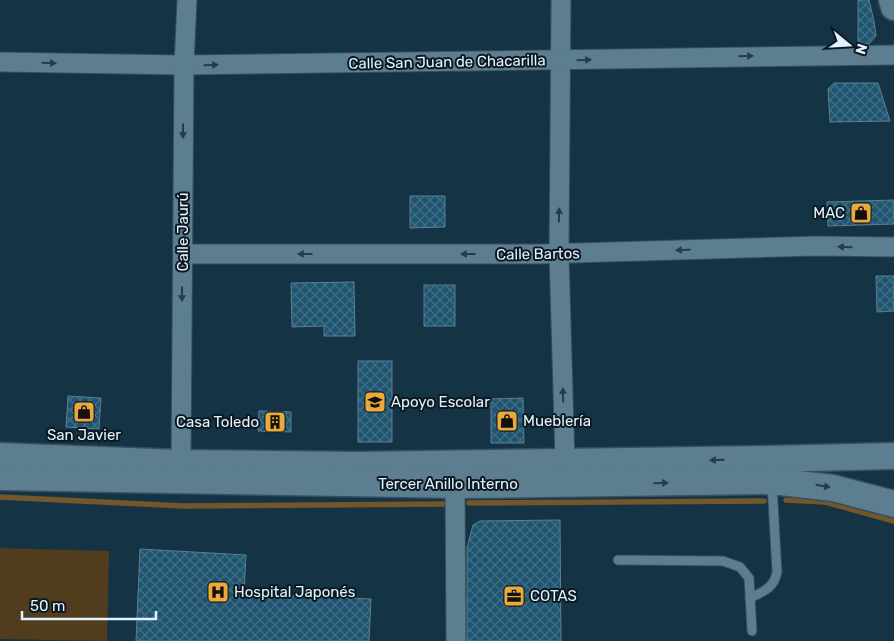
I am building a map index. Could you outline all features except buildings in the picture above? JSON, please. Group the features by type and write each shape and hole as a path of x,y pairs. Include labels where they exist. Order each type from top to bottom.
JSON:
{"main road":[{"path":"892,0 894,7"},
{"name":"Tercer Anillo Interno","path":"0,456 191,463 357,465 894,456"},
{"path":"191,463 221,468 271,472 429,470 444,476 455,486 467,474 477,472 612,470 660,461"},
{"path":"0,466 188,470 239,482"},
{"name":"Tercer Anillo Interno","path":"0,477 455,486 772,481 833,488 894,504"}],"street":[{"name":"Calle Jaurú","path":"187,0 184,65 183,254 191,463"},
{"path":"561,0 559,254 565,461"},
{"name":"Calle San Juan de Chacarilla","path":"0,62 184,65 894,55"},
{"name":"Calle Bartos","path":"183,254 559,254 816,246 894,248"},
{"path":"455,486 456,641"}],"lane":[{"path":"750,598 767,590 775,583 777,572 772,481"},
{"path":"618,560 723,561 740,567 749,578 752,631"}],"shaded area":[{"path":"0,548 109,551 107,641 0,639"}],"waterway":[{"path":"0,497 184,506 445,504"},
{"path":"786,500 825,502 894,521"},
{"path":"469,503 764,501"}],"place":[{"name":"MAC","path":"861,213"},
{"name":"Apoyo Escolar","path":"375,402"},
{"name":"San Javier","path":"84,412"},
{"name":"Mueblería","path":"507,421"},
{"name":"Casa Toledo","path":"275,422"},
{"name":"Hospital Japonés","path":"218,592"},
{"name":"COTAS","path":"514,596"}]}
